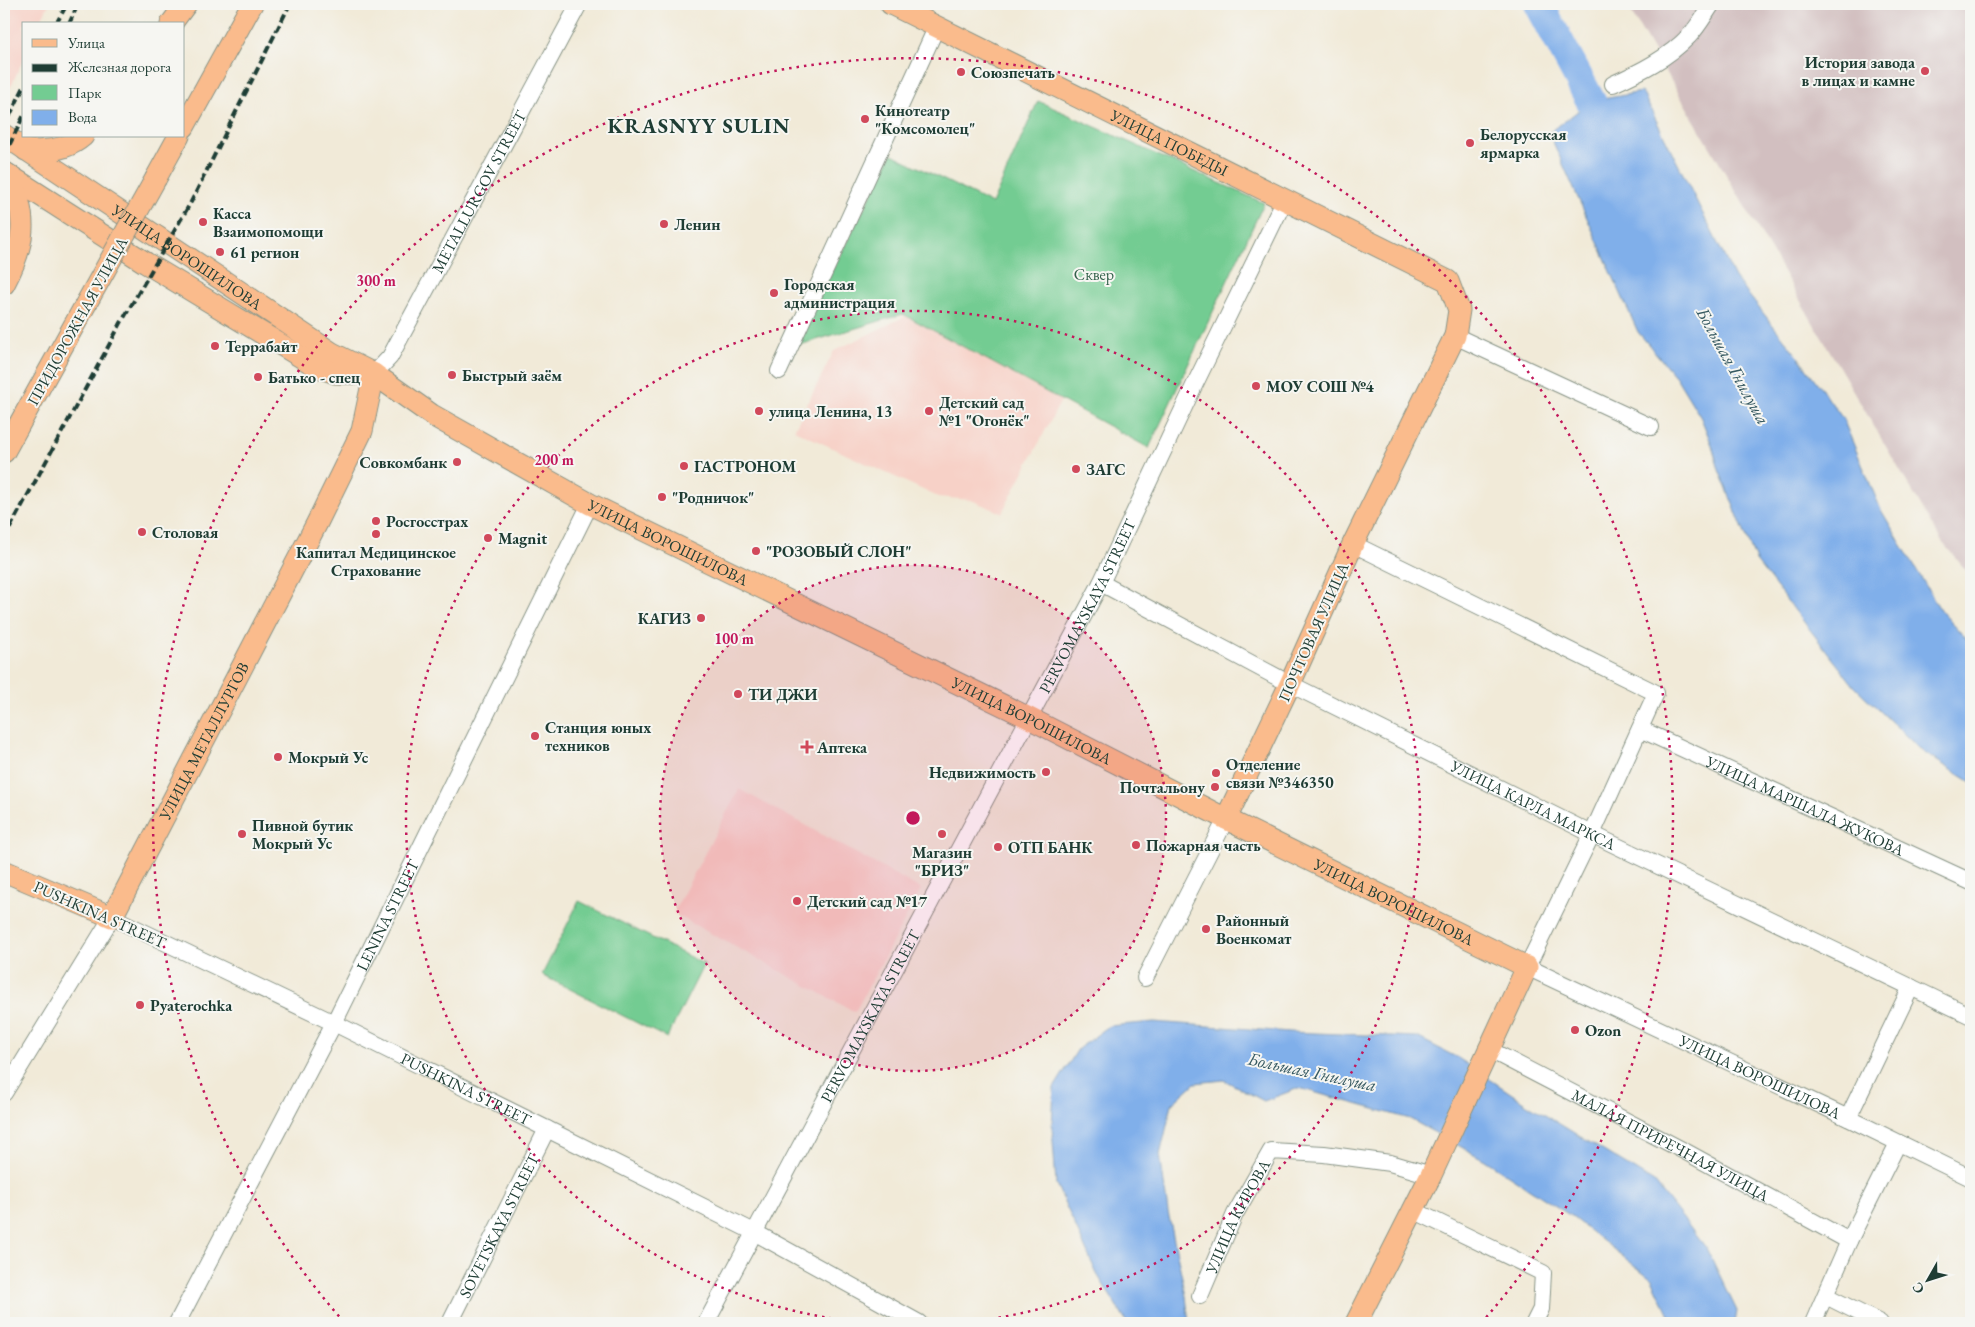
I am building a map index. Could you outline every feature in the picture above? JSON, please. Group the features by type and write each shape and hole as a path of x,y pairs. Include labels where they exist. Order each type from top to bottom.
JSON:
{"main road":[{"path":"172,22 186,4"},
{"path":"185,125 252,4"},
{"name":"УЛИЦА ПОБЕДЫ","path":"895,5 1448,281"},
{"name":"УЛИЦА ВОРОШИЛОВА","path":"4,135 332,353 374,374 432,415 590,504 1029,718 1226,819 1527,968"},
{"path":"26,150 44,152 67,147 80,138"},
{"name":"ПРИДОРОЖНАЯ УЛИЦА","path":"4,452 178,138"},
{"path":"4,284 14,266 23,236 16,191 7,174"},
{"name":"УЛИЦА ВОРОШИЛОВА","path":"7,174 146,263 316,366 335,374 374,374"},
{"name":"ПОЧТОВАЯ УЛИЦА","path":"1226,819 1290,684 1353,544 1455,336 1459,310 1448,281"},
{"name":"УЛИЦА МЕТАЛЛУРГОВ","path":"112,917 362,431 374,374"},
{"name":"PUSHKINA STREET","path":"4,870 112,917"},
{"path":"1356,1323 1432,1175 1527,968"}],"street":[{"name":"METALLURGOV STREET","path":"374,374 390,357 579,4"},
{"path":"1613,84 1640,72 1665,56 1690,36 1712,4"},
{"path":"779,371 937,26"},
{"name":"PERVOMAYSKAYA STREET","path":"706,1323 1101,583 1285,199"},
{"path":"1455,336 1651,427"},
{"name":"LENINA STREET","path":"177,1323 334,1023 590,504"},
{"path":"1353,544 1656,693 1592,834 1527,968"},
{"name":"УЛИЦА КАРЛА МАРКСА","path":"1101,583 1290,684 1592,834 1971,1016"},
{"name":"УЛИЦА МАРШАЛА ЖУКОВА","path":"1640,729 1971,882"},
{"name":"ПОЧТОВАЯ УЛИЦА","path":"1145,978 1226,819"},
{"name":"PUSHKINA STREET","path":"112,917 334,1023 754,1232 919,1323"},
{"name":"УЛИЦА МЕТАЛЛУРГОВ","path":"4,1093 112,917"},
{"name":"УЛИЦА ВОРОШИЛОВА","path":"1527,968 1848,1118 1971,1178"},
{"path":"1848,1118 1911,987"},
{"name":"МАЛАЯ ПРИРЕЧНАЯ УЛИЦА","path":"1486,1059 1688,1153 1849,1241"},
{"name":"SOVETSKAYA STREET","path":"450,1323 547,1129"},
{"path":"1813,1323 1849,1241 1898,1143"},
{"name":"УЛИЦА КИРОВА","path":"1200,1296 1235,1214 1271,1150 1324,1154 1390,1163 1432,1175"},
{"path":"1413,1210 1543,1273 1537,1316"},
{"path":"1826,1296 1880,1323"}],"shaded area":[{"path":"4,4 49,4 40,22 22,22 22,62 4,101"},
{"path":"1626,4 1971,4 1971,576 1942,542"},
{"name":"Детский сад №1 \"Огонёк\"","path":"912,313 1065,393 1002,513 971,500 938,497 794,430 834,351"},
{"name":"Детский сад №17","path":"739,789 921,889 855,1012 673,913"}],"green space":[{"name":"Сквер","path":"1038,101 1264,203 1149,448 903,314 793,347 892,154 992,204"},
{"path":"579,901 704,964 667,1038 542,975"}],"water":[{"path":"1642,92 1735,278 1800,359 1843,419 1881,510 1941,611 1971,644 1971,782 1923,752 1855,687 1756,561 1719,470 1712,445 1701,418 1676,377 1638,332 1549,133 1591,101"},
{"path":"1154,1022 1290,1032 1417,1037 1458,1058 1527,1104 1654,1182 1707,1249 1737,1311 1735,1323 1673,1323 1652,1279 1568,1214 1485,1160 1410,1119 1299,1088 1264,1101 1224,1080 1195,1083 1172,1104 1160,1155 1168,1212 1186,1296 1189,1323 1127,1323 1097,1274 1056,1184 1052,1127 1054,1088 1078,1049 1109,1026"}],"waterway":[{"name":"Большая Гнилуша","path":"1539,4 1610,137"}],"railway":[{"path":"57,22 67,4"},
{"path":"70,22 78,4"},
{"path":"4,539 121,323 191,202 290,4"},
{"path":"4,127 22,91"},
{"path":"4,156 22,119"}],"place":[{"name":"История завода в лицах и камне","path":"1925,71"},
{"name":"Союзпечать","path":"961,72"},
{"name":"Кинотеатр \"Комсомолец\"","path":"865,119"},
{"name":"Белорусская ярмарка","path":"1470,143"},
{"name":"Касса Взаимопомощи","path":"203,222"},
{"name":"Ленин","path":"664,224"},
{"name":"61 регион","path":"220,252"},
{"name":"Городская администрация","path":"774,293"},
{"name":"Террабайт","path":"215,346"},
{"name":"Быстрый заём","path":"452,375"},
{"name":"Батько - спец","path":"258,377"},
{"name":"МОУ СОШ №4","path":"1256,386"},
{"name":"улица Ленина, 13","path":"759,411"},
{"name":"Детский сад №1 \"Огонёк\"","path":"929,411"},
{"name":"Совкомбанк","path":"457,462"},
{"name":"ГАСТРОНОМ","path":"684,466"},
{"name":"ЗАГС","path":"1076,469"},
{"name":"\"Родничок\"","path":"662,497"},
{"name":"Росгосстрах","path":"376,521"},
{"name":"Столовая","path":"142,532"},
{"name":"Капитал Медицинское Страхование","path":"376,534"},
{"name":"Magnit","path":"488,538"},
{"name":"\"РОЗОВЫЙ СЛОН\"","path":"756,551"},
{"name":"КАГИЗ","path":"701,618"},
{"name":"ТИ ДЖИ","path":"738,694"},
{"name":"Станция юных техников","path":"535,736"},
{"name":"Аптека","path":"807,747"},
{"name":"Мокрый Ус","path":"278,757"},
{"name":"Недвижимость","path":"1046,772"},
{"name":"Отделение связи №346350","path":"1216,773"},
{"name":"Почтальону","path":"1215,787"},
{"name":"Пивной бутик Мокрый Ус","path":"242,834"},
{"name":"Магазин \"БРИЗ\"","path":"942,834"},
{"name":"Пожарная часть","path":"1136,845"},
{"name":"ОТП БАНК","path":"998,847"},
{"name":"Детский сад №17","path":"797,901"},
{"name":"Районный Военкомат","path":"1206,929"},
{"name":"Pyaterochka","path":"140,1005"},
{"name":"Ozon","path":"1575,1030"}],"district":[{"name":"KRASNYY SULIN","path":"699,126"}]}
